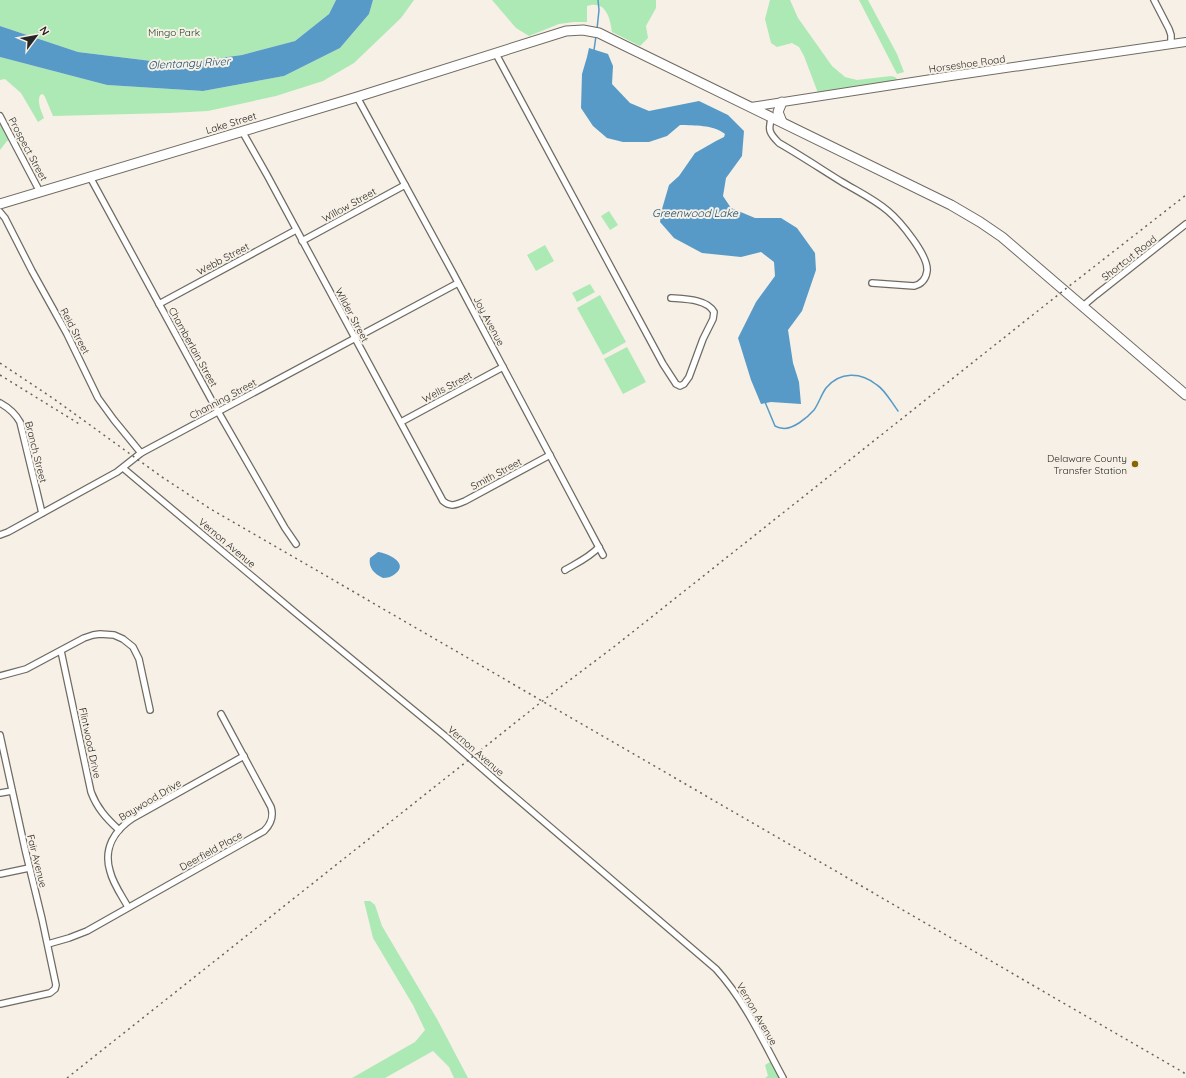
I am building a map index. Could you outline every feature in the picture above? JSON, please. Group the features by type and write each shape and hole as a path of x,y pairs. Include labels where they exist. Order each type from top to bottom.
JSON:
{"main road":[{"name":"Lake Street","path":"0,204 357,97 566,31 584,30 594,32 751,107"},
{"path":"782,102 778,112 782,122"},
{"path":"751,107 951,205 980,222 1017,249 1186,395"}],"street":[{"path":"1154,0 1169,29 1171,44"},
{"name":"Horseshoe Road","path":"751,107 1186,42"},
{"path":"496,54 663,364 676,384 680,386 684,384 689,377 703,339 713,319 714,312 708,305 689,300 671,298"},
{"name":"Joy Avenue","path":"357,97 603,555"},
{"name":"Prospect Street","path":"0,116 40,192"},
{"path":"772,117 769,130 779,143 887,211 907,232 924,257 927,272 923,282 918,285 901,286 872,283"},
{"name":"Wilder Street","path":"242,131 443,501 448,505"},
{"name":"Chamberlain Street","path":"90,177 218,412 285,528 296,544"},
{"name":"Willow Street","path":"302,241 405,185"},
{"name":"Reid Street","path":"0,212 5,218 67,334 98,398 141,453"},
{"name":"Shortcut Road","path":"1084,306 1186,224"},
{"name":"Webb Street","path":"159,304 296,230"},
{"name":"Channing Street","path":"0,535 123,468 141,453 458,283"},
{"name":"Wells Street","path":"401,422 503,367"},
{"name":"Branch Street","path":"0,403 12,410 20,422 42,513"},
{"name":"Smith Street","path":"448,505 454,505 464,501 550,455"},
{"name":"Vernon Avenue","path":"123,468 439,731 501,786 682,938 716,969 740,999 783,1078"},
{"path":"565,570 586,558 599,547"},
{"path":"0,676 26,670 84,638 93,635 109,634 123,639 133,647 139,659 150,710"},
{"name":"Flintwood Drive","path":"61,651 91,792 94,801 101,811 118,830"},
{"name":"Deerfield Place","path":"48,944 79,934 264,831 268,827 272,819 272,809 221,714"},
{"name":"Fair Avenue","path":"0,735 56,985 54,990 50,993 0,1004"},
{"name":"Baywood Drive","path":"128,907 113,879 108,866 109,848 118,830 133,818 244,756"},
{"path":"0,793 12,791"},
{"path":"0,874 29,868"}],"green space":[{"name":"Mingo Park","path":"0,0 336,0 329,14 295,41 242,55 176,64 78,52 0,26"},
{"path":"373,0 414,0 401,18 354,63 323,81 276,96 208,111 53,116 43,94 40,95 39,101 44,118 38,122 21,93 5,79 0,80 0,57 107,85 203,91 284,76 340,48 369,14"},
{"path":"492,0 656,0 656,8 646,26 648,38 640,46 612,32 610,21 606,12 599,6 587,6 587,22 559,24 529,36 516,28"},
{"path":"770,0 790,0 798,18 832,66 845,77 857,80 891,76 898,80 818,93 799,47 792,43 777,47 771,43 765,19"},
{"path":"859,0 868,0 897,54 904,72 897,74"},
{"path":"0,119 11,139 7,141 0,150"},
{"path":"609,211 618,225 610,230 601,216"},
{"path":"545,245 554,261 536,271 527,255"},
{"path":"590,284 595,292 577,302 572,293"},
{"path":"600,295 626,342 603,355 577,308"},
{"path":"627,347 646,382 623,394 604,359"},
{"path":"364,901 370,901 375,905 382,926 437,1019 468,1078 454,1078 449,1067 433,1051 385,1078 352,1078 415,1042 425,1030 413,1005 373,938"},
{"path":"770,1062 773,1063 781,1078 765,1078 768,1076 765,1065"}],"water":[{"name":"Olentangy River","path":"336,0 373,0 369,14 340,48 284,76 203,91 107,85 0,57 0,26 78,52 176,64 242,55 295,41 329,14"},
{"name":"Greenwood Lake","path":"589,48 608,54 613,66 612,84 630,103 649,111 699,101 728,115 744,131 742,156 726,178 723,196 731,208 755,218 781,218 797,228 815,253 816,270 802,311 788,330 793,363 799,382 801,404 771,402 761,404 751,380 738,338 756,302 775,276 774,262 761,252 741,257 702,253 674,238 660,222 669,185 679,176 695,153 724,137 725,134 709,127 680,125 667,136 649,142 623,142 607,138 593,126 581,108 582,74"},
{"path":"378,552 387,554 399,562 399,570 395,574 383,578 372,570 370,558"}],"waterway":[{"path":"597,29 599,10 598,0"},
{"path":"594,50 596,36"},
{"path":"765,402 775,426 780,428 790,427 804,420 814,410 824,391 832,382 844,376 851,375 864,378 880,387 898,411"}],"railway":[{"path":"67,1078 550,695 615,646 1186,195"},
{"path":"0,363 54,399 162,477 209,508 1186,1074"},
{"path":"0,375 81,425"}],"place":[{"name":"Delaware County Transfer Station","path":"1135,464"}]}
